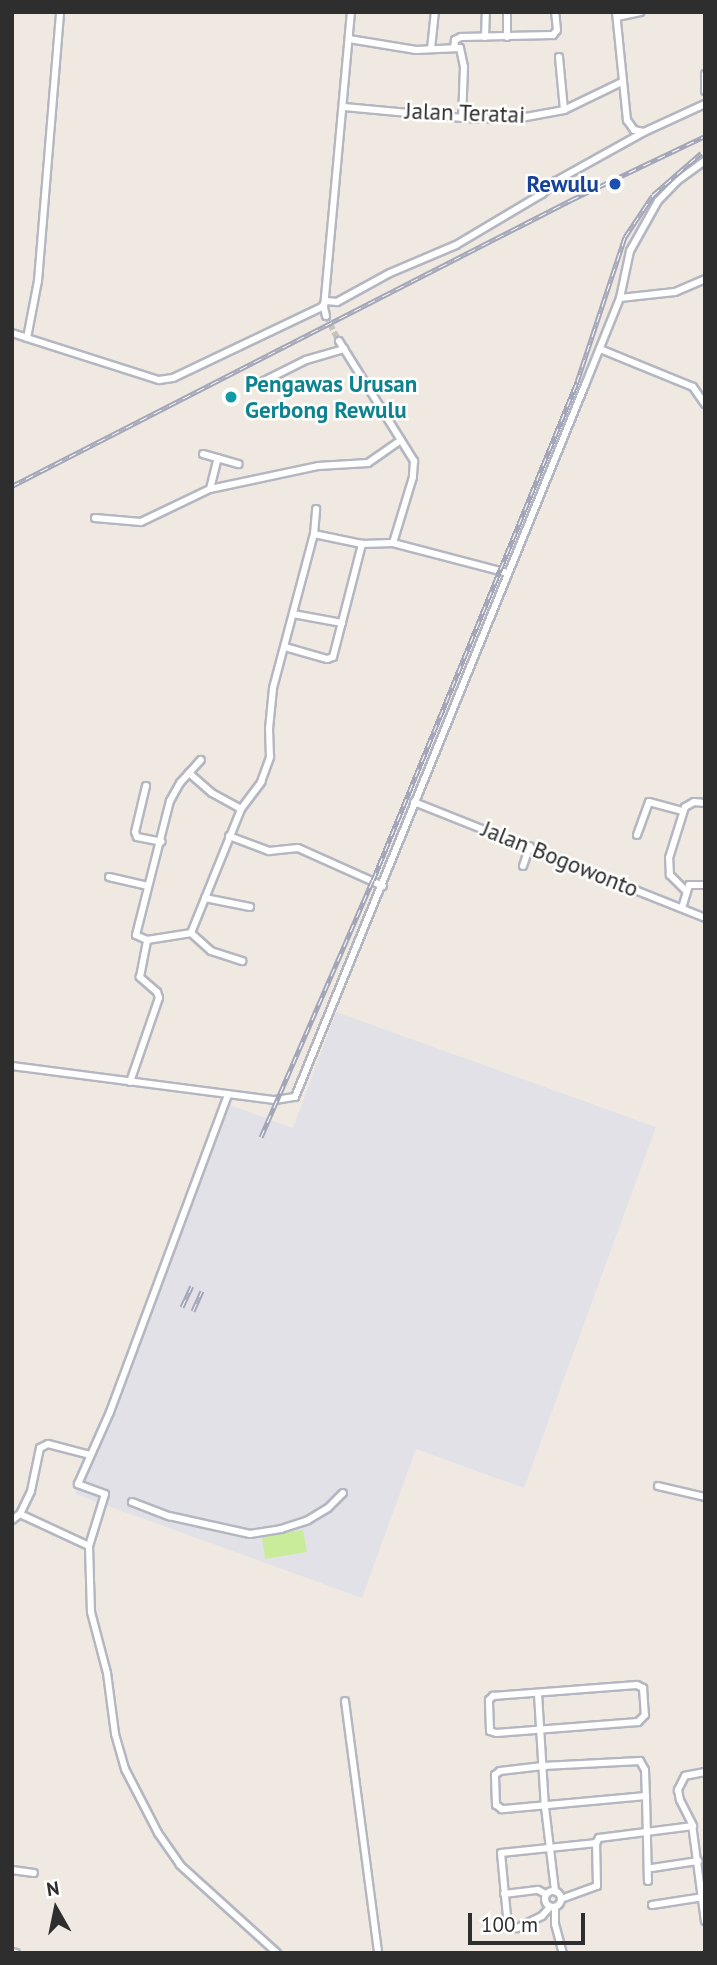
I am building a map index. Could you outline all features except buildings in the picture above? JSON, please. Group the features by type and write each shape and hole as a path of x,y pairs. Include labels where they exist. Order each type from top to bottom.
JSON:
{"street":[{"path":"27,338 38,281 60,12"},
{"path":"12,333 166,380 323,312 351,12"},
{"path":"431,49 435,12"},
{"path":"485,37 486,12"},
{"path":"507,12 507,37"},
{"path":"454,48 457,38 553,35 557,30 555,12"},
{"path":"640,12 617,15 628,124 634,130 644,132"},
{"path":"349,39 390,48 460,48 463,57 462,118"},
{"path":"559,57 564,110"},
{"path":"705,74 705,91"},
{"name":"Jalan Teratai","path":"344,107 462,118 515,119 564,110 622,82"},
{"path":"326,301 337,302 390,273 467,239 542,194 556,181 644,132 705,104"},
{"path":"12,1074 14,1066 227,1097 275,1100 293,1098 296,1095 600,349 620,298 630,251 649,213 677,181 705,161"},
{"path":"620,298 675,292 705,279"},
{"path":"623,282 637,295"},
{"path":"339,341 415,467 393,542"},
{"path":"264,381 306,360 344,349"},
{"path":"600,349 693,387 705,404"},
{"path":"95,518 141,522 210,489 318,466 368,463 401,440"},
{"path":"203,454 239,464"},
{"path":"210,489 218,458"},
{"path":"191,933 240,810 261,782 270,757 269,729 273,688 314,534 316,509"},
{"path":"314,534 362,544 393,542 507,573"},
{"path":"285,647 331,658 362,544"},
{"path":"293,614 342,623"},
{"path":"191,933 147,940 136,935 162,842 170,801 201,760"},
{"path":"189,773 212,793 240,810"},
{"path":"146,786 136,836 162,842"},
{"name":"Jalan Bogowonto","path":"414,802 705,918"},
{"path":"637,835 649,802 683,811"},
{"path":"686,891 668,871 683,811 691,803 705,803"},
{"path":"229,836 269,851 298,848 383,886"},
{"path":"523,866 530,846"},
{"path":"109,877 148,886"},
{"path":"682,908 689,886 705,885"},
{"path":"205,898 250,907"},
{"path":"191,933 211,951 242,961"},
{"path":"130,1082 159,998 157,992 140,976 147,940"},
{"path":"227,1097 110,1412 78,1484 105,1494 89,1546 91,1612 107,1673 113,1723 121,1759 158,1833 180,1865 277,1953"},
{"path":"12,1520 20,1514 32,1491 40,1448 48,1444 90,1455"},
{"path":"658,1486 705,1497"},
{"path":"132,1502 169,1516 250,1534 281,1529 308,1520 328,1508 343,1493"},
{"path":"20,1514 89,1546"},
{"path":"637,1685 643,1688 645,1715 638,1722 490,1731 490,1697 538,1694 637,1685"},
{"path":"538,1694 548,1848 555,1891 561,1899"},
{"path":"345,1701 378,1953"},
{"path":"646,1796 502,1810 496,1805 496,1772 637,1759 645,1770 648,1833 648,1881"},
{"path":"705,1772 685,1776 679,1787 680,1800 693,1826 705,1921"},
{"path":"596,1843 597,1886 561,1899 542,1916 517,1928 510,1928 501,1853 596,1843 599,1839 693,1826"},
{"path":"652,1868 698,1861"},
{"path":"12,1870 34,1873"},
{"path":"504,1894 538,1890 546,1894 555,1891"},
{"path":"546,1894 545,1902 553,1907"},
{"path":"652,1905 703,1897"},
{"path":"553,1907 554,1921 564,1953"}],"shaded area":[{"path":"336,1012 656,1127 524,1488 416,1449 362,1598 75,1494 129,1373 227,1104 293,1128"}],"green space":[{"path":"303,1530 307,1552 265,1559 262,1537"}],"tunnel":[{"path":"326,316 339,341"}],"railway":[{"path":"12,486 571,200 705,136"},
{"path":"261,1137 373,880 577,382 625,237 653,195 701,153"},
{"path":"182,1307 192,1286"},
{"path":"193,1311 202,1291"}],"place":[{"name":"Rewulu","path":"615,184"},
{"name":"Pengawas Urusan Gerbong Rewulu","path":"231,397"}]}
